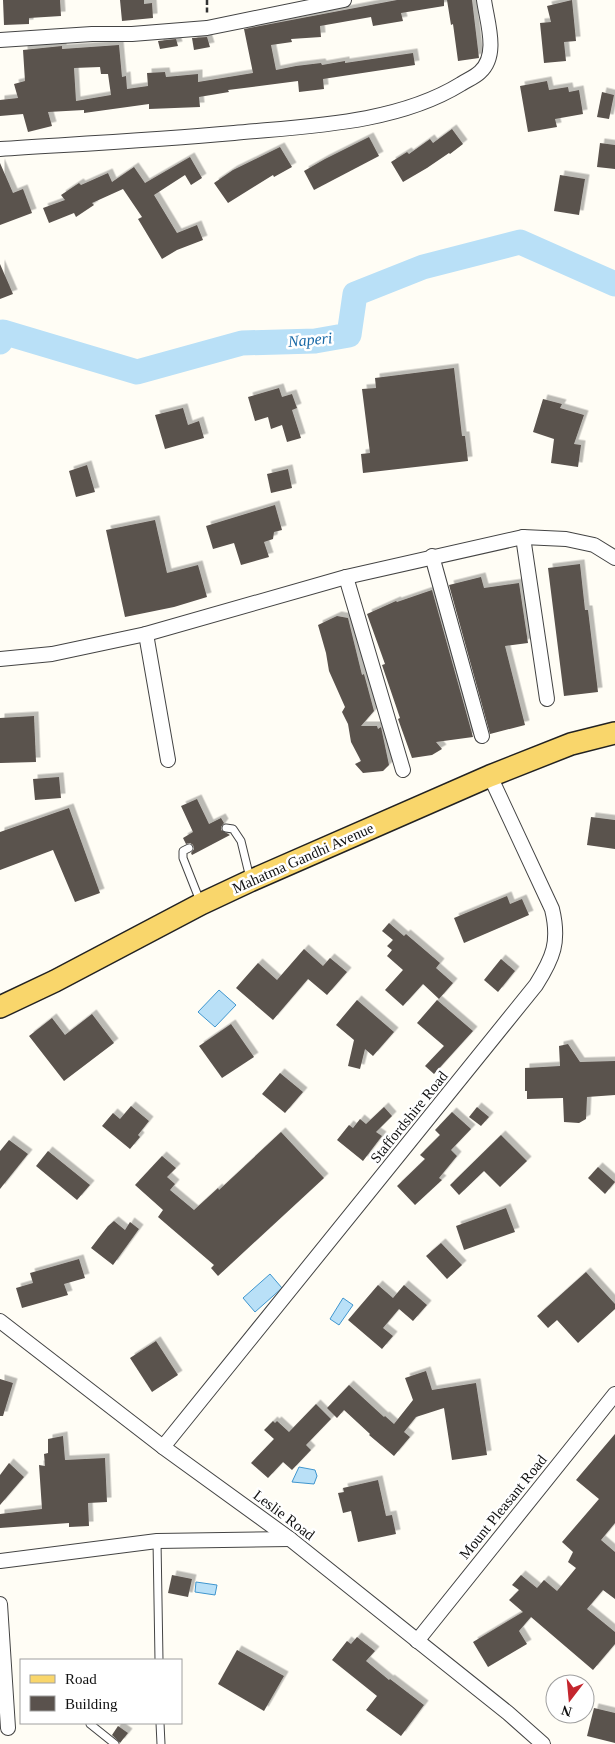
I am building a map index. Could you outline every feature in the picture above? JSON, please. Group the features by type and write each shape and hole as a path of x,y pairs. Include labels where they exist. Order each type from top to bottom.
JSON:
{"main road":[{"name":"Mahatma Gandhi Avenue","path":"0,1007 55,981 201,904 250,881 490,776 571,744 615,733"}],"street":[{"path":"0,40 92,34 132,34 207,28 344,0"},
{"path":"0,149 180,138 349,122 399,110 444,95 480,72 488,59 491,46 484,0"},
{"path":"523,537 547,699"},
{"path":"0,659 52,654 146,634 346,577 432,556 523,537 566,539 594,545 615,558"},
{"path":"432,556 482,736"},
{"path":"346,577 403,770"},
{"path":"146,634 168,760"},
{"name":"Staffordshire Road","path":"163,1448 523,1001 549,965 557,928 552,909 490,776"},
{"name":"Leslie Road","path":"0,1321 163,1448 290,1539 508,1713 543,1744"},
{"name":"Mount Pleasant Road","path":"416,1641 615,1394"},
{"path":"0,1561 158,1541 290,1539"},
{"path":"0,1606 8,1728"}],"lane":[{"path":"226,828 233,828 241,841 250,881"},
{"path":"189,848 183,851 183,858 201,904"},
{"path":"158,1541 158,1659"},
{"path":"90,1724 115,1744"},
{"path":"160,1724 161,1744"}],"water":[{"path":"219,990 236,1005 215,1027 198,1012"},
{"path":"270,1274 282,1288 255,1312 243,1298"},
{"path":"343,1298 353,1305 339,1325 330,1319"},
{"path":"299,1467 315,1470 317,1476 314,1484 292,1482"},
{"path":"196,1582 217,1585 215,1595 195,1592"}],"building":[{"path":"3,0 60,0 61,16 29,18 29,24 4,25"},
{"path":"120,0 144,0 144,4 152,3 153,18 122,21"},
{"path":"397,0 444,0 444,6 401,13 403,21 373,26 371,17 320,26 321,37 291,39 292,42 271,45 276,70 321,63 322,65 345,61 345,63 413,53 415,65 323,79 324,89 299,92 298,81 228,90 229,92 199,97 200,107 149,109 149,104 84,113 84,110 48,112 52,126 28,132 23,114 0,116 0,100 18,98 14,84 25,81 23,50 62,46 62,49 119,45 122,77 126,76 127,89 148,86 147,73 165,72 166,77 198,74 198,82 253,73 244,29","holes":["100,67 101,74 108,74 111,95 76,101 74,68"]},
{"path":"447,0 472,0 479,58 458,61 453,24 451,25"},
{"path":"572,0 576,41 564,42 566,61 544,63 540,23 551,22 547,6"},
{"path":"207,37 210,47 194,50 192,38"},
{"path":"176,39 178,46 160,49 158,41"},
{"path":"547,81 549,90 568,87 569,92 579,90 583,114 555,119 557,127 528,132 520,86"},
{"path":"602,92 614,95 609,119 597,117"},
{"path":"452,129 463,144 403,182 391,162 407,152 409,154 430,139 433,143"},
{"path":"369,137 379,156 314,190 304,171"},
{"path":"600,143 615,145 615,169 597,167"},
{"path":"280,147 292,167 274,177 273,175 228,203 214,183 233,170"},
{"path":"190,157 202,178 191,185 185,175 154,195 177,233 197,225 203,240 177,250 162,259 138,219 142,217 123,189 92,203 94,205 76,217 74,213 49,223 43,208 65,200 61,195 79,183 81,185 108,173 112,182 134,167 145,183"},
{"path":"0,163 13,193 23,189 32,213 0,225"},
{"path":"560,175 585,179 579,215 554,211"},
{"path":"0,264 13,294 0,299"},
{"path":"454,368 462,436 465,436 468,461 363,473 361,454 370,453 362,389 376,388 375,378"},
{"path":"279,388 282,397 292,394 297,408 292,410 301,438 287,442 282,425 271,429 268,417 255,421 248,397"},
{"path":"543,399 562,404 560,408 584,415 574,444 581,445 578,467 551,463 554,439 533,432"},
{"path":"183,408 188,425 199,421 204,438 165,449 155,415"},
{"path":"87,465 95,492 76,497 69,471"},
{"path":"288,469 292,488 271,493 267,474"},
{"path":"275,505 282,530 274,532 273,539 264,542 269,557 241,565 234,543 213,549 206,526"},
{"path":"155,520 167,573 198,565 207,597 174,607 125,617 106,530"},
{"path":"580,564 585,610 588,610 598,692 564,696 548,568"},
{"path":"481,577 484,588 519,583 528,643 505,646 525,725 490,734 449,585"},
{"path":"432,590 473,737 436,742 442,749 432,755 412,758 382,665 385,664 367,614 396,601"},
{"path":"337,616 348,618 362,675 364,674 374,711 361,726 377,726 378,729 381,727 389,765 383,771 363,773 355,764 361,761 351,742 348,724 342,712 345,707 329,671 318,625"},
{"path":"34,716 36,762 0,763 0,718"},
{"path":"59,777 61,798 35,800 33,779"},
{"path":"197,799 209,824 221,818 224,823 221,830 230,835 192,855 193,845 190,843 186,844 183,838 193,832 181,806"},
{"path":"69,808 100,893 75,902 53,850 0,870 0,832"},
{"path":"591,817 615,820 615,849 587,845"},
{"path":"507,896 510,904 522,899 529,915 464,943 454,918"},
{"path":"389,923 404,936 406,934 440,963 436,968 453,983 439,999 423,984 403,1006 385,990 403,970 387,956 392,950 387,946 393,940 382,931"},
{"path":"304,949 323,966 330,958 347,972 327,995 308,979 273,1020 236,988 258,963 277,980"},
{"path":"501,959 515,971 498,992 484,980"},
{"path":"357,1000 394,1032 373,1056 365,1049 360,1069 348,1066 354,1040 336,1025"},
{"path":"437,1000 473,1031 434,1074 425,1066 444,1046 417,1023"},
{"path":"92,1014 114,1043 64,1081 29,1036 52,1018 65,1035"},
{"path":"231,1024 254,1057 222,1078 199,1046"},
{"path":"568,1044 580,1062 615,1061 615,1095 587,1097 586,1119 579,1123 564,1122 563,1098 527,1099 527,1091 525,1091 525,1068 560,1066 559,1046"},
{"path":"280,1073 303,1092 285,1113 262,1094"},
{"path":"131,1106 149,1121 138,1135 140,1137 130,1149 102,1126 113,1113 120,1119"},
{"path":"384,1107 392,1116 376,1132 382,1136 363,1161 337,1140 349,1125 353,1128 360,1119 366,1124"},
{"path":"477,1107 489,1117 481,1126 469,1117"},
{"path":"452,1112 471,1129 451,1150 457,1156 439,1178 442,1180 415,1205 397,1186 425,1159 420,1155 440,1135 435,1130"},
{"path":"281,1132 324,1178 218,1276 211,1268 214,1265 158,1217 163,1210 135,1185 162,1156 176,1168 167,1177 175,1184 170,1190 194,1210 218,1188 219,1190"},
{"path":"501,1135 527,1161 500,1187 484,1171 459,1195 450,1185"},
{"path":"9,1140 28,1154 0,1189 0,1151"},
{"path":"48,1151 90,1185 77,1200 36,1166"},
{"path":"598,1167 615,1182 605,1194 588,1178"},
{"path":"506,1208 515,1232 464,1250 456,1226"},
{"path":"114,1221 125,1230 130,1222 139,1229 113,1265 91,1248"},
{"path":"441,1243 462,1265 447,1279 426,1256"},
{"path":"79,1259 85,1278 64,1284 68,1295 22,1308 16,1288 33,1283 30,1273"},
{"path":"586,1272 615,1304 615,1309 578,1343 557,1320 548,1328 537,1316"},
{"path":"378,1285 393,1298 404,1285 427,1305 413,1321 399,1309 383,1328 393,1336 382,1349 348,1320"},
{"path":"156,1341 178,1375 152,1392 130,1358"},
{"path":"426,1371 432,1390 476,1383 487,1455 452,1460 444,1408 416,1417 404,1432 410,1437 394,1456 344,1410 337,1418 327,1408 349,1385 394,1424 413,1400 405,1378"},
{"path":"0,1379 13,1383 3,1416 0,1416"},
{"path":"316,1404 331,1419 306,1445 311,1450 292,1470 283,1462 268,1478 251,1463 274,1439 264,1430 273,1421 275,1423 277,1421 289,1432"},
{"path":"615,1434 615,1523 601,1540 615,1552 615,1599 603,1590 587,1609 615,1632 615,1644 593,1670 531,1617 519,1631 527,1644 488,1667 473,1642 523,1612 509,1600 519,1590 512,1585 521,1575 537,1588 544,1580 557,1591 576,1568 568,1562 573,1552 562,1542 599,1499 576,1480"},
{"path":"63,1436 65,1460 105,1458 107,1502 88,1503 89,1526 69,1527 69,1523 0,1528 0,1514 42,1509 39,1465 45,1466 44,1454 48,1453 48,1439"},
{"path":"9,1463 24,1477 0,1505 0,1475"},
{"path":"378,1480 386,1516 392,1515 396,1534 358,1542 351,1511 343,1513 338,1493 344,1492 343,1488"},
{"path":"172,1575 192,1579 188,1597 168,1593"},
{"path":"357,1637 375,1651 366,1661 424,1705 401,1736 366,1710 377,1696 332,1660 347,1641 351,1644"},
{"path":"237,1650 284,1676 264,1711 218,1684"},
{"path":"595,1708 615,1713 615,1743 587,1736 590,1724 595,1724"},
{"path":"118,1726 128,1733 120,1743 112,1735"}],"waterway":[{"name":"Naperi","path":"0,342 3,332 137,372 242,343 315,341 349,335 355,294 423,267 520,242 615,284"}]}
